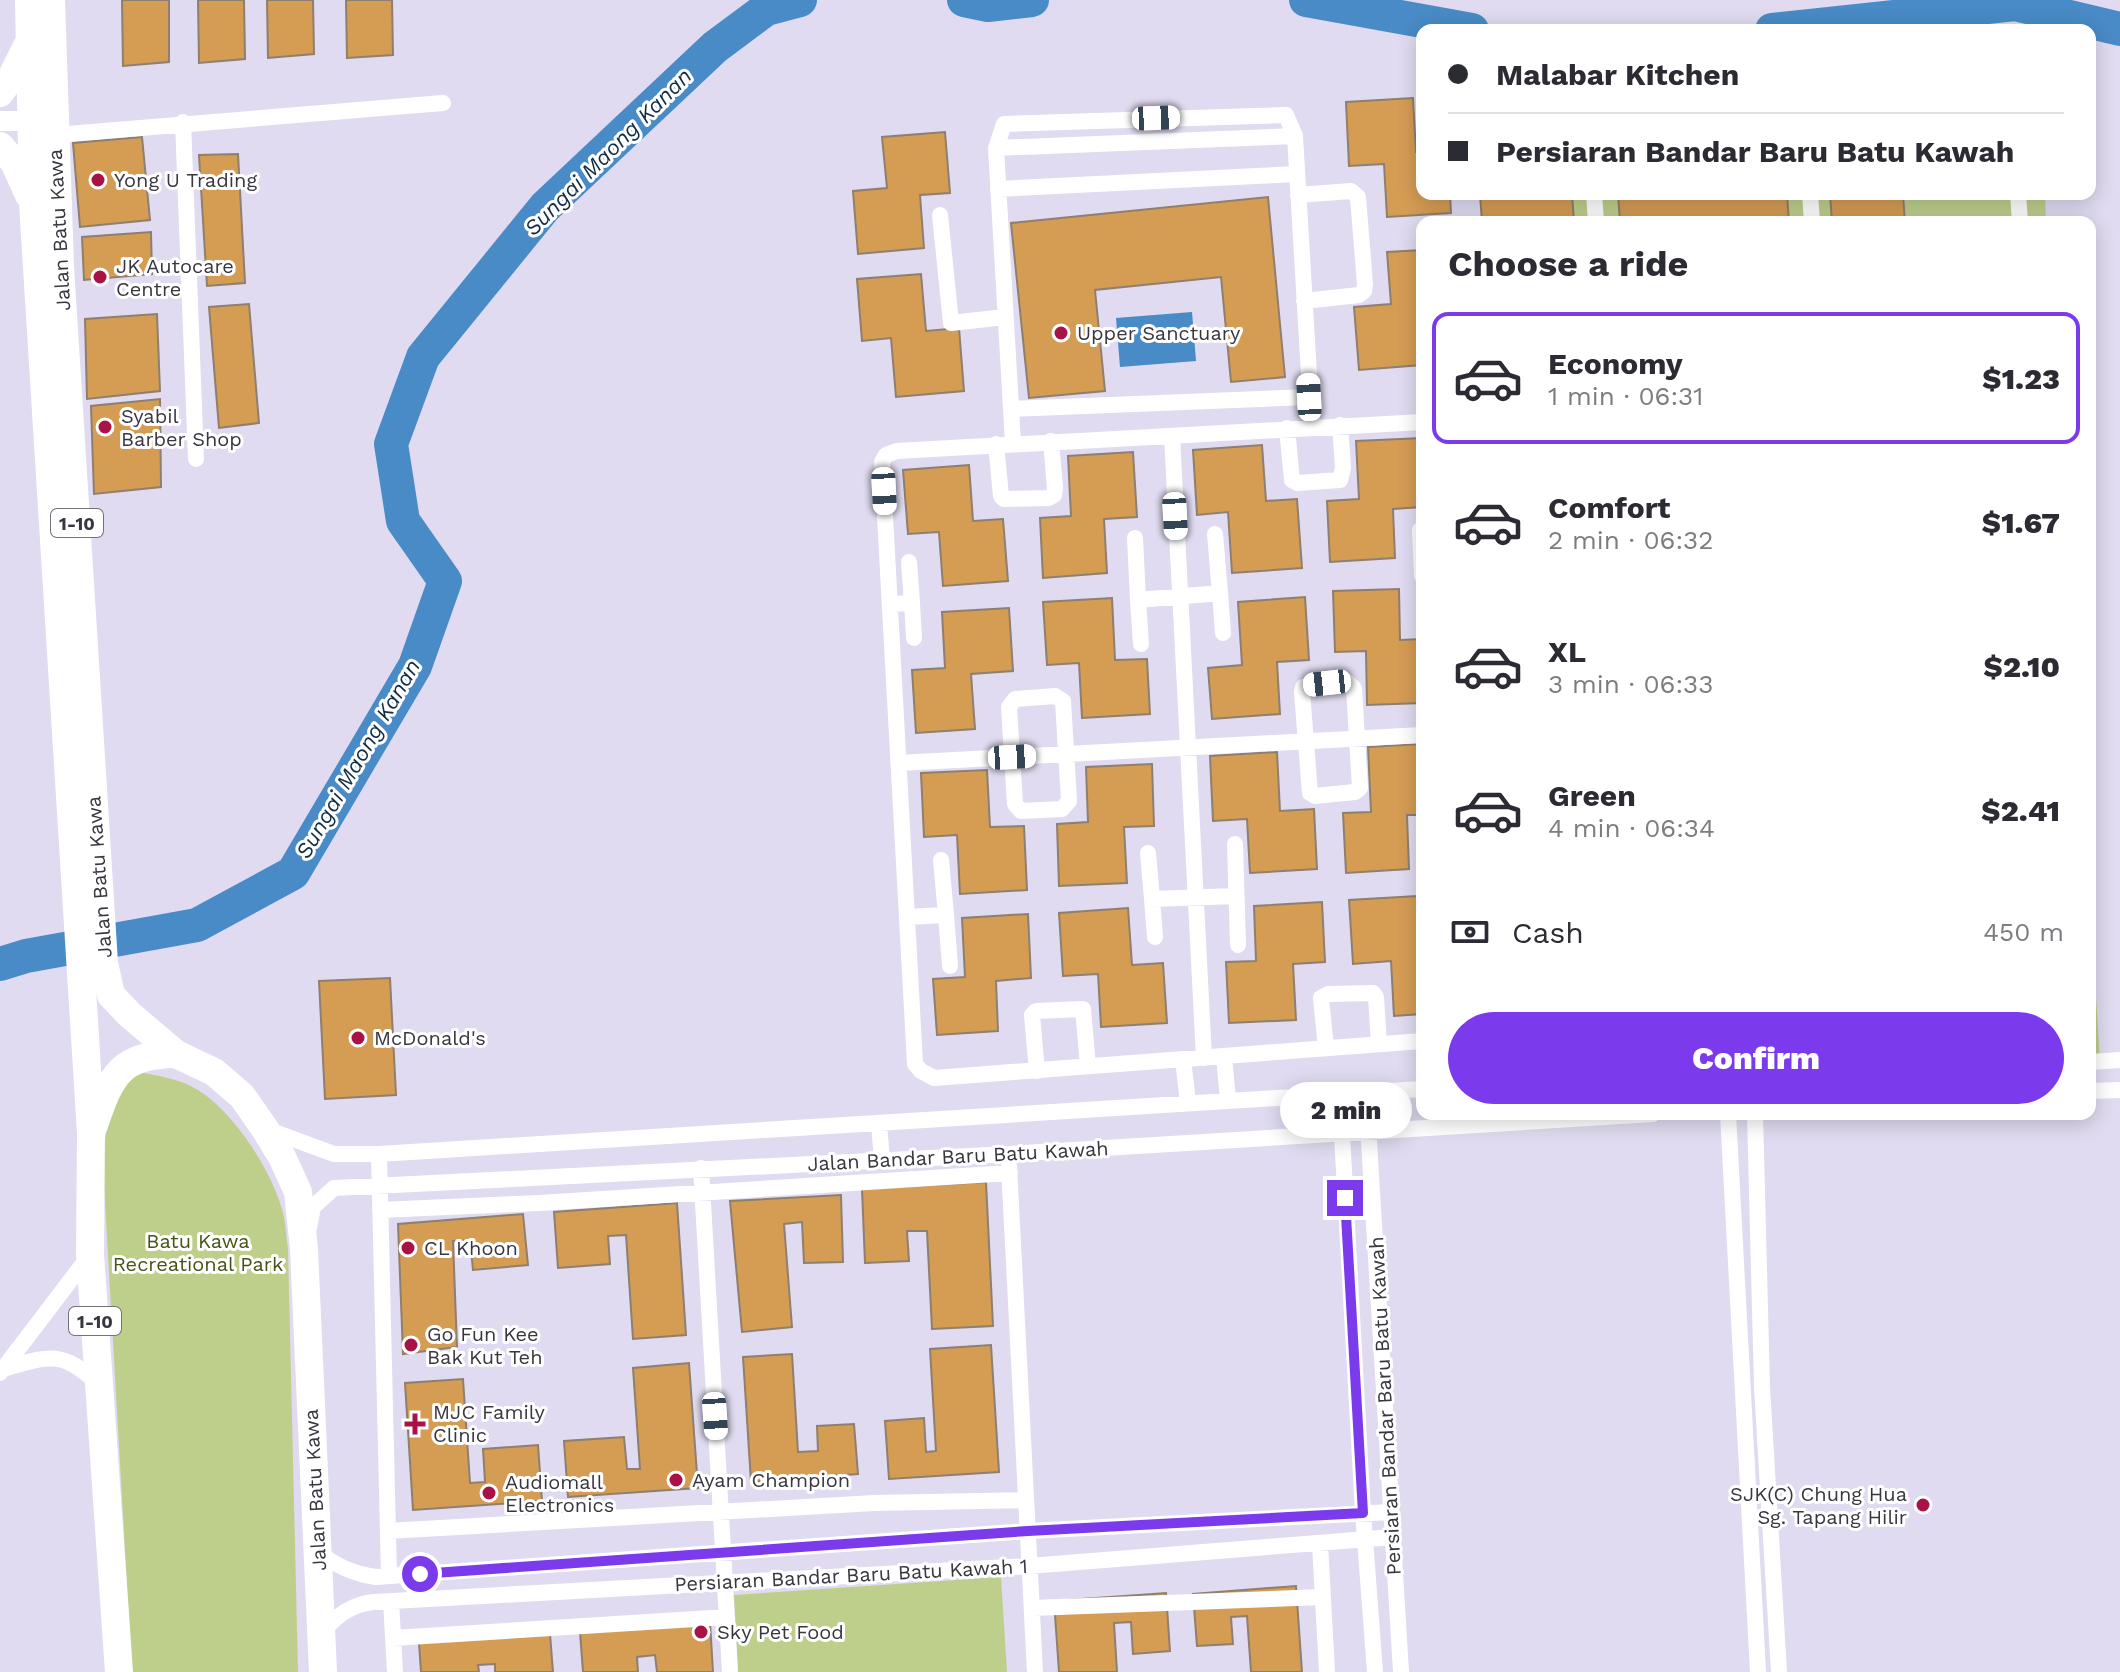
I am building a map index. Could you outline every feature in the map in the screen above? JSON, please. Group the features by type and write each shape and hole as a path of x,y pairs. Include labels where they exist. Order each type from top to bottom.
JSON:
{"highway":[{"name":"Jalan Batu Kawa","path":"29,0 31,38 48,125 33,203 89,914"},
{"name":"Jalan Batu Kawa","path":"51,0 48,125 60,267 92,967 90,1254 119,1672"},
{"path":"0,93 31,38"},
{"path":"0,146 14,162 33,203"},
{"name":"Jalan Batu Kawa","path":"92,967 129,1014 176,1054 214,1072 242,1096 282,1157 298,1192 304,1249 323,1672"},
{"path":"91,1133 112,1082 128,1063 150,1055 176,1054"}],"street":[{"path":"0,121 48,125 183,122 443,103"},
{"path":"1013,443 996,148 1004,124 1286,115 1295,136 1312,426"},
{"path":"183,122 196,459"},
{"path":"996,148 1295,136"},
{"path":"998,189 1297,174"},
{"path":"1298,195 1351,191 1358,197 1365,284 1364,291 1359,295 1304,301"},
{"path":"940,215 951,323 1005,317"},
{"path":"1012,409 1309,397"},
{"path":"1416,422 897,451 886,455 882,462 915,1064 921,1071 934,1078 1416,1041"},
{"path":"1287,428 1292,480 1298,483 1340,480 1343,468 1340,425"},
{"path":"1172,436 1204,1058"},
{"path":"996,444 1001,496 1004,499 1049,498 1054,495 1055,488 1051,441"},
{"path":"1215,534 1223,633"},
{"path":"1135,538 1141,644"},
{"path":"909,562 914,638"},
{"path":"1138,600 1220,593"},
{"path":"890,604 912,603"},
{"path":"1346,681 1354,688 1360,788 1355,792 1315,796 1310,793 1305,741 1303,687 1346,681"},
{"path":"1055,696 1063,701 1069,801 1062,809 1021,811 1017,808 1012,757 1011,701 1055,696"},
{"path":"899,763 1416,735"},
{"path":"1235,844 1238,945"},
{"path":"1148,853 1155,937"},
{"path":"941,860 950,966"},
{"path":"1152,899 1236,896"},
{"path":"907,917 946,915"},
{"path":"1326,1048 1321,998 1328,994 1373,993 1376,997 1379,1044"},
{"path":"1037,1071 1032,1015 1036,1011 1083,1009 1088,1066"},
{"path":"1224,1056 1228,1100"},
{"path":"1183,1059 1188,1103"},
{"path":"2096,1062 2120,1060"},
{"name":"Jalan Bandar Baru Batu Kawah","path":"265,1129 334,1154 379,1154 1416,1089"},
{"path":"2096,1091 2120,1090"},
{"name":"Persiaran Bandar Baru Batu Kawah","path":"1366,1092 1401,1672"},
{"name":"Persiaran Bandar Baru Batu Kawah","path":"1336,1093 1342,1135 1375,1672"},
{"name":"Jalan Bandar Baru Batu Kawah","path":"304,1249 313,1207 334,1188 1009,1154 1564,1120"},
{"path":"1728,1120 1758,1672"},
{"path":"1755,1120 1762,1387 1779,1672"},
{"path":"879,1124 882,1160"},
{"path":"379,1154 389,1576"},
{"path":"1009,1154 1035,1672"},
{"path":"701,1168 730,1672"},
{"path":"380,1210 1010,1173"},
{"path":"2,1371 90,1254"},
{"path":"2,1371 42,1357 62,1359 80,1366 100,1386"},
{"path":"388,1531 874,1503 1026,1500"},
{"name":"Persiaran Bandar Baru Batu Kawah 1","path":"318,1552 335,1565 359,1575 389,1576 1028,1531 1391,1512"},
{"name":"Persiaran Bandar Baru Batu Kawah 1","path":"321,1635 331,1621 356,1604 1029,1566 1393,1537"},
{"path":"1320,1544 1327,1672"},
{"path":"1032,1608 1323,1597"},
{"path":"391,1601 395,1672"},
{"path":"393,1638 727,1617"}],"green space":[{"path":"1559,200 1619,200 1620,216 1560,216"},
{"path":"1787,200 1811,200 1812,216 1789,216"},
{"path":"1812,200 1831,200 1833,216 1814,216"},
{"path":"1904,200 2045,200 2046,216 1906,216"},
{"path":"2096,998 2100,1062 2096,1062"},
{"name":"Batu Kawa Recreational Park","path":"139,1072 191,1086 226,1114 263,1164 284,1217 288,1248 298,1672 132,1672 102,1151 117,1088"},
{"path":"1001,1577 1007,1672 738,1672 734,1595"}],"water":[{"path":"1192,312 1196,361 1120,367 1116,318"}],"building":[{"path":"122,0 169,0 169,62 123,66"},
{"path":"198,0 244,0 245,59 199,63"},
{"path":"267,0 313,0 314,54 268,58"},
{"path":"346,0 392,0 393,55 347,58"},
{"path":"1413,98 1416,200 1450,200 1451,213 1387,217 1384,164 1349,166 1346,102"},
{"path":"945,132 950,193 920,195 924,248 858,254 853,191 887,188 882,137"},
{"path":"142,137 150,220 80,227 73,143"},
{"path":"238,154 245,283 207,286 199,155"},
{"name":"Upper Sanctuary","path":"1268,197 1285,377 1231,382 1221,277 1095,290 1105,391 1029,398 1011,223"},
{"path":"1480,200 1572,200 1574,216 1482,216"},
{"path":"1618,200 1787,200 1789,216 1620,216"},
{"path":"1830,200 1903,200 1905,216 1832,216"},
{"path":"151,232 152,274 84,280 82,237"},
{"path":"1416,250 1416,365 1359,370 1354,307 1391,304 1387,252"},
{"path":"921,274 926,331 959,328 964,391 896,397 891,338 862,341 857,279"},
{"path":"249,304 259,423 219,428 209,307"},
{"path":"157,314 160,391 87,399 85,319"},
{"path":"160,399 161,487 94,494 91,406"},
{"path":"1416,438 1416,507 1393,509 1395,558 1330,562 1327,501 1359,499 1356,441"},
{"path":"1262,445 1266,501 1297,499 1302,568 1232,573 1228,512 1197,515 1193,450"},
{"path":"1133,452 1137,517 1104,519 1107,573 1043,578 1040,518 1071,516 1068,456"},
{"path":"969,465 973,521 1003,519 1008,581 943,586 939,532 908,534 903,470"},
{"path":"1399,589 1400,640 1416,639 1416,703 1367,705 1366,651 1335,652 1333,591"},
{"path":"1305,597 1309,660 1277,662 1280,714 1212,719 1208,668 1242,665 1238,602"},
{"path":"1112,598 1115,660 1147,659 1150,714 1082,718 1079,663 1047,665 1043,602"},
{"path":"1009,608 1013,671 971,674 975,729 916,733 912,670 945,668 942,612"},
{"path":"1416,744 1416,815 1407,815 1409,869 1346,873 1343,813 1371,812 1368,747"},
{"path":"1277,752 1280,811 1314,809 1317,869 1250,873 1247,819 1213,821 1210,756"},
{"path":"1152,764 1154,826 1124,827 1127,883 1059,886 1057,824 1088,822 1086,767"},
{"path":"987,770 990,827 1024,826 1027,890 960,894 957,835 924,837 921,773"},
{"path":"1416,896 1416,1014 1394,1016 1391,961 1353,964 1349,900"},
{"path":"1322,902 1325,962 1293,964 1296,1020 1229,1023 1226,962 1256,961 1254,906"},
{"path":"1128,908 1132,965 1163,963 1167,1023 1101,1027 1098,974 1063,976 1059,913"},
{"path":"1028,914 1031,978 996,981 998,1031 937,1035 933,979 965,977 962,918"},
{"name":"McDonald's","path":"390,978 396,1095 325,1099 319,981"},
{"path":"986,1182 993,1326 932,1329 927,1231 907,1231 909,1261 865,1263 862,1189"},
{"path":"841,1195 843,1262 804,1263 802,1222 784,1224 792,1327 742,1332 730,1201"},
{"path":"677,1203 686,1335 633,1339 626,1235 608,1236 610,1264 558,1268 554,1212"},
{"path":"523,1214 528,1265 473,1270 470,1240 453,1241 457,1347 403,1354 398,1224"},
{"path":"991,1345 999,1472 889,1479 885,1421 924,1418 926,1452 936,1451 930,1349"},
{"path":"792,1354 798,1452 818,1451 817,1426 854,1424 858,1474 751,1482 743,1357"},
{"path":"689,1363 698,1488 568,1497 564,1441 624,1437 627,1469 640,1469 633,1368"},
{"path":"463,1379 470,1483 485,1482 483,1449 538,1445 542,1501 413,1510 405,1383"},
{"path":"1296,1586 1302,1672 1251,1672 1247,1616 1231,1617 1233,1644 1197,1646 1193,1594"},
{"path":"1166,1593 1170,1651 1133,1654 1131,1622 1114,1623 1117,1672 1059,1672 1054,1601"},
{"path":"710,1622 713,1672 657,1672 655,1655 637,1657 638,1672 583,1672 580,1632"},
{"path":"550,1634 553,1672 495,1672 495,1664 478,1665 479,1672 421,1672 419,1643"}],"waterway":[{"name":"Sungai Maong Kanan","path":"0,964 26,956 197,925 293,873 415,666 445,581 403,521 391,444 423,357 545,207 715,47 766,9 800,0"},
{"name":"Sungai Maong Kanan","path":"964,0 988,5 1032,0"},
{"name":"Sungai Maong Kanan","path":"1306,0 1439,24"},
{"name":"Sungai Maong Kanan","path":"1828,24 2015,4 2120,29"}],"place":[{"name":"Yong U Trading","path":"98,180"},
{"name":"JK Autocare Centre","path":"100,277"},
{"name":"Upper Sanctuary","path":"1061,333"},
{"name":"Syabil Barber Shop","path":"105,427"},
{"name":"McDonald's","path":"358,1038"},
{"name":"CL Khoon","path":"408,1248"},
{"name":"Go Fun Kee Bak Kut Teh","path":"411,1345"},
{"name":"MJC Family Clinic","path":"415,1424"},
{"name":"Ayam Champion","path":"676,1480"},
{"name":"Audiomall Electronics","path":"489,1493"},
{"name":"SJK(C) Chung Hua Sg. Tapang Hilir","path":"1923,1505"},
{"name":"Sky Pet Food","path":"701,1632"}],"route":[{"path":"420,1574 1028,1531 1363,1513 1345,1198"}]}
